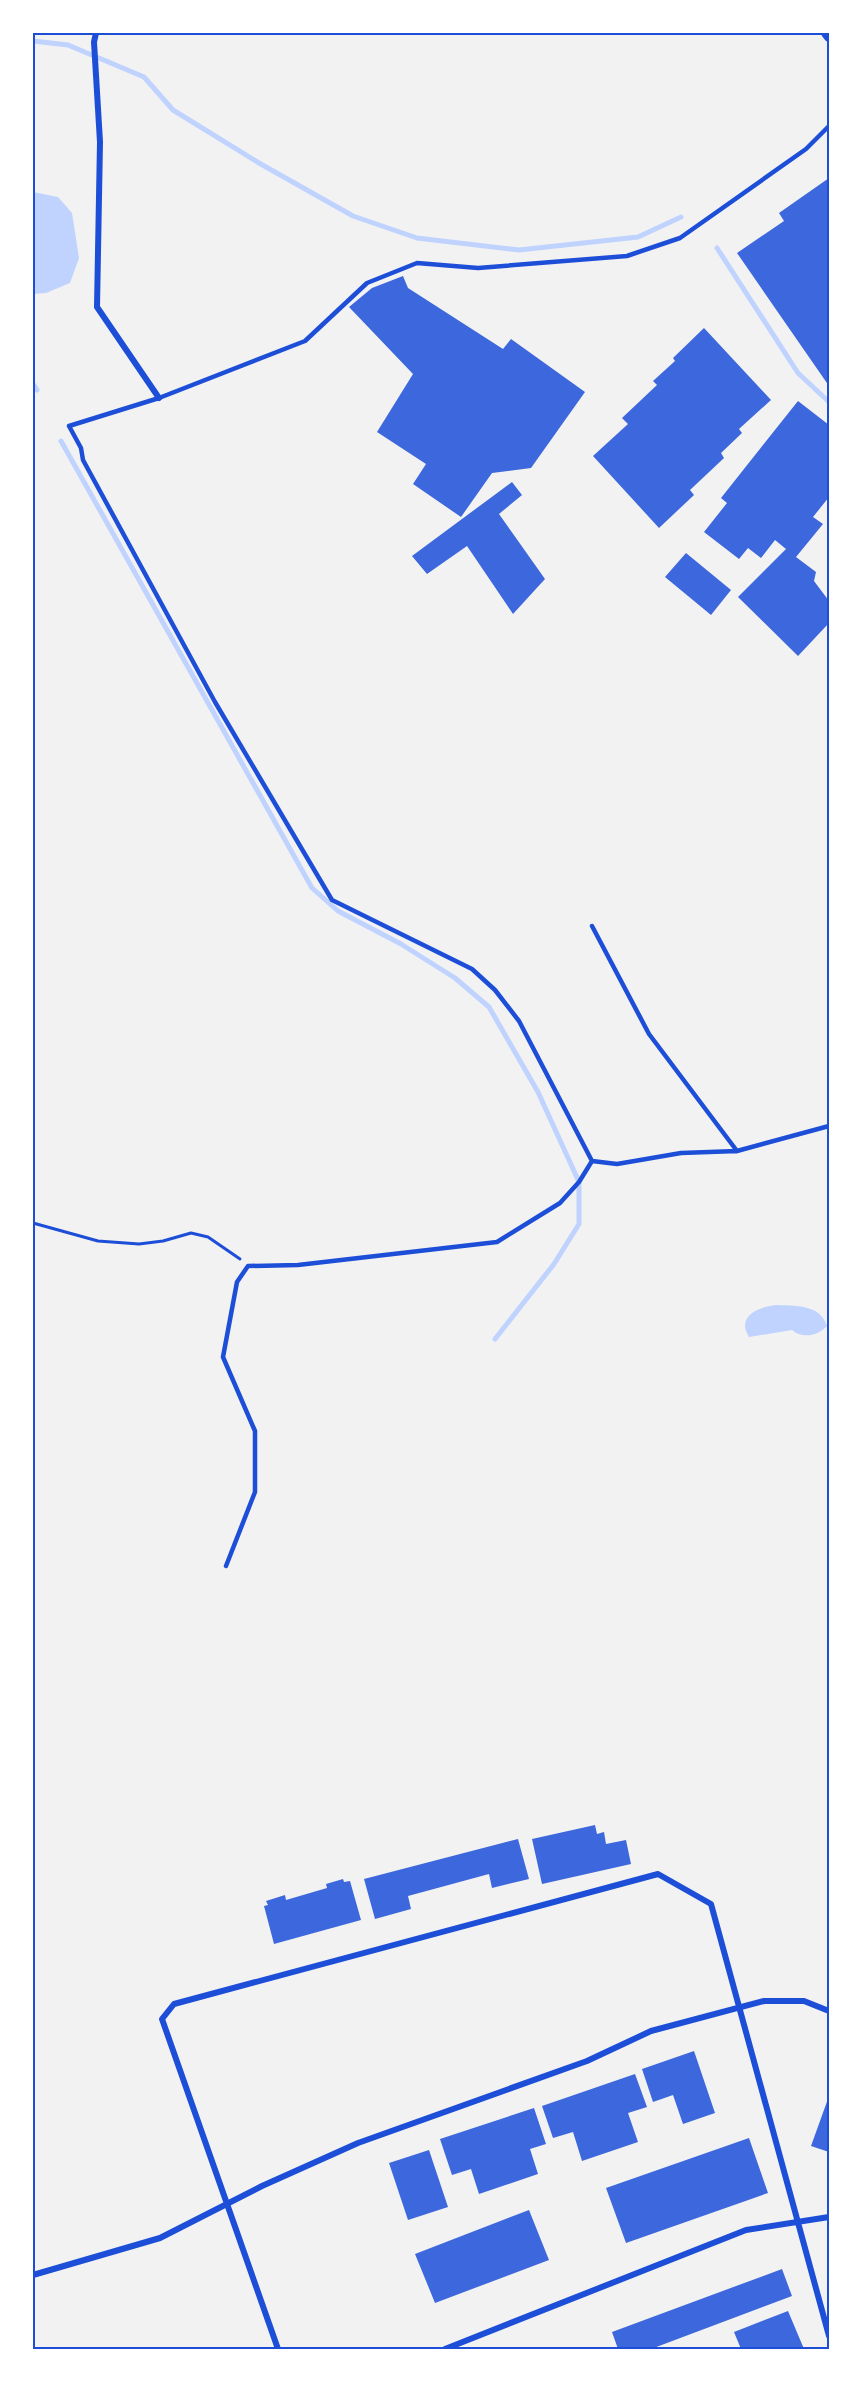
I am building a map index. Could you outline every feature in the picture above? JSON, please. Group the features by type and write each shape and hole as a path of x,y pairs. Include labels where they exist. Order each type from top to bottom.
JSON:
{"street":[{"path":"96,33 94,42 100,142 97,307 159,398"},
{"path":"826,33 829,37"},
{"path":"278,2349 162,2019 174,2004 658,1874 711,1904 829,2336"},
{"path":"33,2275 160,2238 358,2143 587,2061 651,2031 764,2001 804,2001 829,2011"},
{"path":"445,2349 746,2230 829,2217"}],"lane":[{"path":"592,1161 519,1021 508,1004 483,976 332,900 215,702 83,460 81,448 69,426 159,398 305,341 367,283 417,263 478,268 627,256 680,238 806,149 829,126"},
{"path":"592,926 649,1034 737,1151"},
{"path":"592,1161 617,1164 681,1153 737,1151 829,1126"},
{"path":"226,1566 255,1492 255,1431 223,1357 237,1282 248,1266 298,1265 497,1242 560,1203 579,1182 592,1161"}],"path":[{"path":"33,1223 98,1241 139,1244 163,1241 191,1233 208,1237 248,1266"}],"water":[{"path":"33,192 58,197 72,213 79,258 70,283 46,293 33,294"},
{"path":"776,1305 799,1306 813,1310 824,1319 827,1326 810,1335 800,1335 792,1330 749,1337 745,1323 747,1318 756,1310"}],"building":[{"path":"829,178 829,386 737,253 784,221 779,213"},
{"path":"403,276 408,288 503,349 511,339 585,392 531,468 492,473 461,517 413,484 426,464 377,432 413,374 349,307 372,288"},
{"path":"704,328 771,400 739,429 742,433 721,453 724,458 690,490 694,495 659,528 593,456 628,424 622,418 657,385 653,381 675,361 673,358"},
{"path":"798,401 829,425 829,497 813,517 823,524 796,557 816,572 814,581 829,601 829,623 798,656 738,597 786,549 775,540 761,558 748,548 739,559 704,532 727,503 721,498"},
{"path":"512,482 522,495 499,514 545,579 513,614 467,546 427,574 412,556"},
{"path":"686,553 731,590 711,615 665,577"},
{"path":"595,1825 597,1834 604,1832 606,1844 626,1840 631,1864 542,1884 532,1839"},
{"path":"518,1839 529,1879 492,1888 489,1874 408,1896 411,1909 375,1919 364,1879"},
{"path":"343,1879 344,1882 350,1881 361,1920 274,1944 264,1906 268,1905 266,1901 285,1895 286,1900 327,1888 326,1884"},
{"path":"694,2051 715,2113 683,2124 673,2095 653,2102 642,2069"},
{"path":"635,2074 647,2107 628,2113 638,2142 582,2161 573,2132 553,2138 542,2106"},
{"path":"829,2096 829,2152 811,2146"},
{"path":"534,2108 546,2144 530,2149 538,2174 479,2194 471,2169 452,2175 440,2139"},
{"path":"749,2138 768,2193 626,2243 606,2188"},
{"path":"429,2150 448,2207 408,2220 389,2163"},
{"path":"529,2210 549,2260 435,2303 415,2254"},
{"path":"782,2269 792,2296 651,2349 618,2349 612,2332"},
{"path":"788,2311 804,2349 741,2349 734,2332"}],"waterway":[{"path":"33,41 68,45 144,77 173,110 259,163 353,216 417,238 519,250 638,237 681,217"},
{"path":"717,248 798,373 829,402"},
{"path":"33,384 37,390"},
{"path":"61,441 312,888 338,911 401,944 455,978 489,1007 538,1092 579,1182 579,1224 554,1264 495,1339"}]}
